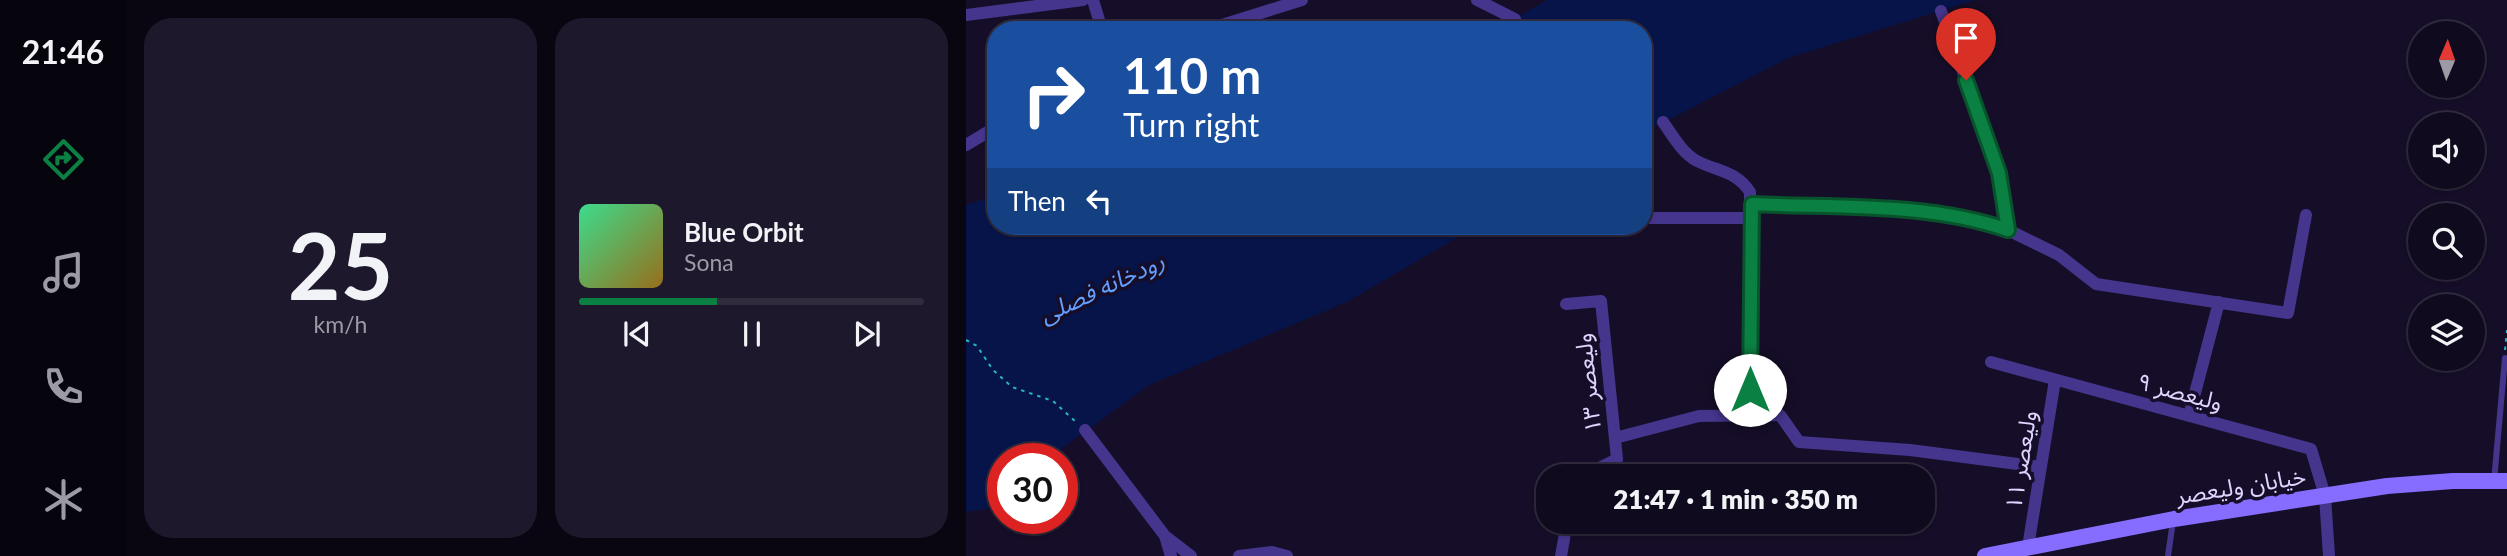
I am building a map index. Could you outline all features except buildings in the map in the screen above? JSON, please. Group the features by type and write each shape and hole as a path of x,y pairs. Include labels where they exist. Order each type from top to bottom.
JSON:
{"main road":[{"name":"خیابان ولیعصر","path":"1985,556 2174,519 2387,486 2500,481"}],"street":[{"path":"966,15 1083,0"},
{"path":"1093,0 1099,21"},
{"path":"1232,21 1286,2 1302,0"},
{"path":"1477,0 1515,19"},
{"path":"1941,10 1999,173 2008,230"},
{"path":"1664,122 1678,145 1695,160 1742,179 1750,192 1750,415"},
{"path":"966,145 987,132"},
{"path":"1752,204 1928,212 1974,219 2008,230 2059,255 2096,284 2288,313 2306,215"},
{"path":"1652,218 1751,218"},
{"name":"ولیعصر ۱۳","path":"1566,304 1601,301 1617,459 1607,464"},
{"path":"2189,416 2219,302"},
{"name":"ولیعصر ۹","path":"1991,362 2311,449 2325,496"},
{"name":"ولیعصر ۱۱","path":"2028,548 2055,380"},
{"path":"1615,438 1699,415 1780,415 1799,442 1910,450 2041,467"},
{"path":"1085,430 1165,536 1191,556"},
{"path":"2325,496 2329,556"},
{"path":"1561,556 1565,534"},
{"path":"1165,536 1171,556"},
{"path":"1239,556 1272,552 1287,556"}],"lane":[{"path":"2500,481 2505,358"},
{"path":"2168,556 2174,519"}],"path":[{"path":"2505,358 2507,330"},
{"path":"966,340 977,346 993,370 1012,387 1054,401 1085,430"}],"water":[{"path":"1547,0 1975,0 1788,58 1652,128 1652,21 1511,21"},
{"name":"رودخانه فصلی","path":"987,198 987,235 1462,235 1347,302 1149,385 1070,443 987,443 987,508 966,512 966,205"}],"route":[{"path":"1750,390 1752,204 1928,212 1974,219 2008,230 1999,173 1966,80"}]}
